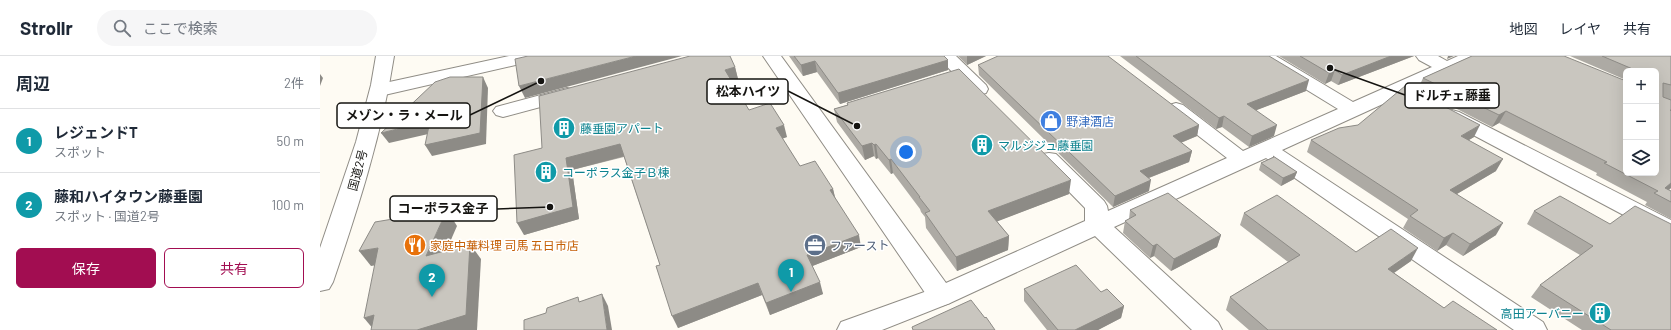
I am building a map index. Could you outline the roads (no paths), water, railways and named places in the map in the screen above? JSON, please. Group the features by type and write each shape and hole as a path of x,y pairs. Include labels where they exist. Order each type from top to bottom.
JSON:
{"main road":[{"name":"国道2号","path":"320,282 349,200 380,90 385,56"},
{"path":"380,90 533,56"},
{"path":"772,56 824,116 941,296"},
{"path":"946,56 991,101"},
{"path":"1264,56 1353,110"},
{"path":"1425,56 1447,68"},
{"path":"850,330 878,326 1097,225 1472,56"},
{"path":"503,111 586,88"},
{"path":"1401,89 1671,230"},
{"path":"1162,98 1242,160"},
{"path":"1035,145 1096,206 1097,225 1209,330"},
{"path":"1267,149 1534,330"}],"place":[{"name":"ドルチェ藤垂","path":"1330,68"},
{"name":"メゾン・ラ・メール","path":"541,81"},
{"name":"野津酒店","path":"1051,121"},
{"name":"松本ハイツ","path":"857,126"},
{"name":"藤垂園アパート","path":"564,128"},
{"name":"マルジジュ藤垂園","path":"982,145"},
{"name":"コーポラス金子Ｂ棟","path":"546,172"},
{"name":"コーポラス金子","path":"550,207"},
{"name":"家庭中華料理 司馬 五日市店","path":"415,245"},
{"name":"ファースト","path":"815,245"},
{"name":"レジェンドT","path":"791,292"},
{"name":"藤和ハイタウン藤垂園","path":"432,297"},
{"name":"高田アーバニー","path":"1600,313"}]}
